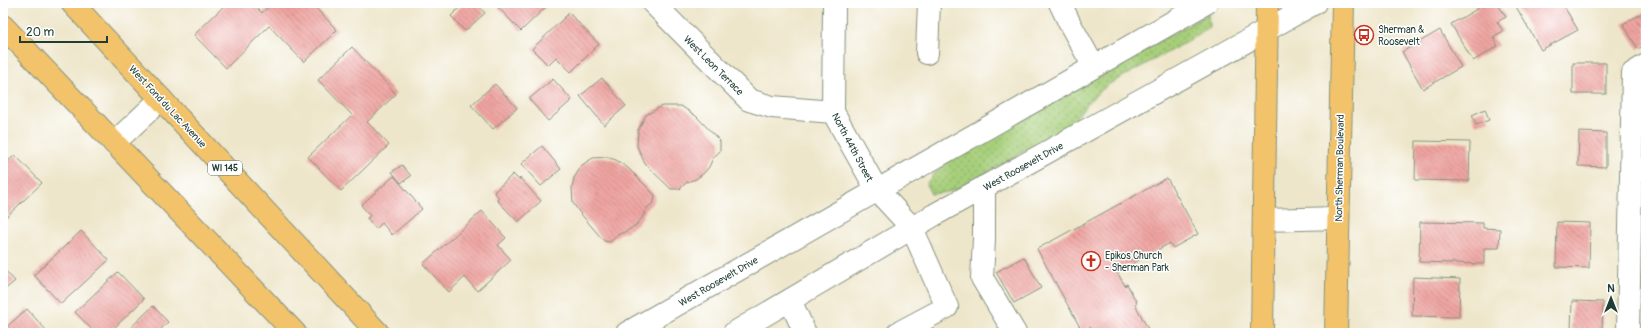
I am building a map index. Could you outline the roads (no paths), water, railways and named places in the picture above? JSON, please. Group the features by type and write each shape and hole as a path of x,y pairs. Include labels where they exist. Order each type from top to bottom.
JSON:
{"main road":[{"name":"West Fond du Lac Avenue","path":"72,3 378,333"},
{"path":"1262,333 1267,3"},
{"name":"North Sherman Boulevard","path":"1336,333 1343,3"},
{"path":"3,26 295,333"}],"street":[{"name":"West Leon Terrace","path":"653,3 749,100 772,108 833,112"},
{"name":"North 44th Street","path":"834,3 833,112 877,190 912,228 946,307 898,333"},
{"path":"927,53 929,3"},
{"path":"1060,3 1094,67"},
{"name":"West Roosevelt Drive","path":"628,333 1206,3"},
{"name":"West Roosevelt Drive","path":"734,333 984,187 1315,3"},
{"path":"1628,333 1633,73 1646,65"},
{"path":"114,143 161,99"},
{"path":"984,187 982,278 1015,333"},
{"path":"1264,220 1338,218"},
{"path":"790,300 805,333"}],"place":[{"name":"Sherman & Roosevelt","path":"1364,35"},
{"name":"Epikos Church - Sherman Park","path":"1091,261"}]}
